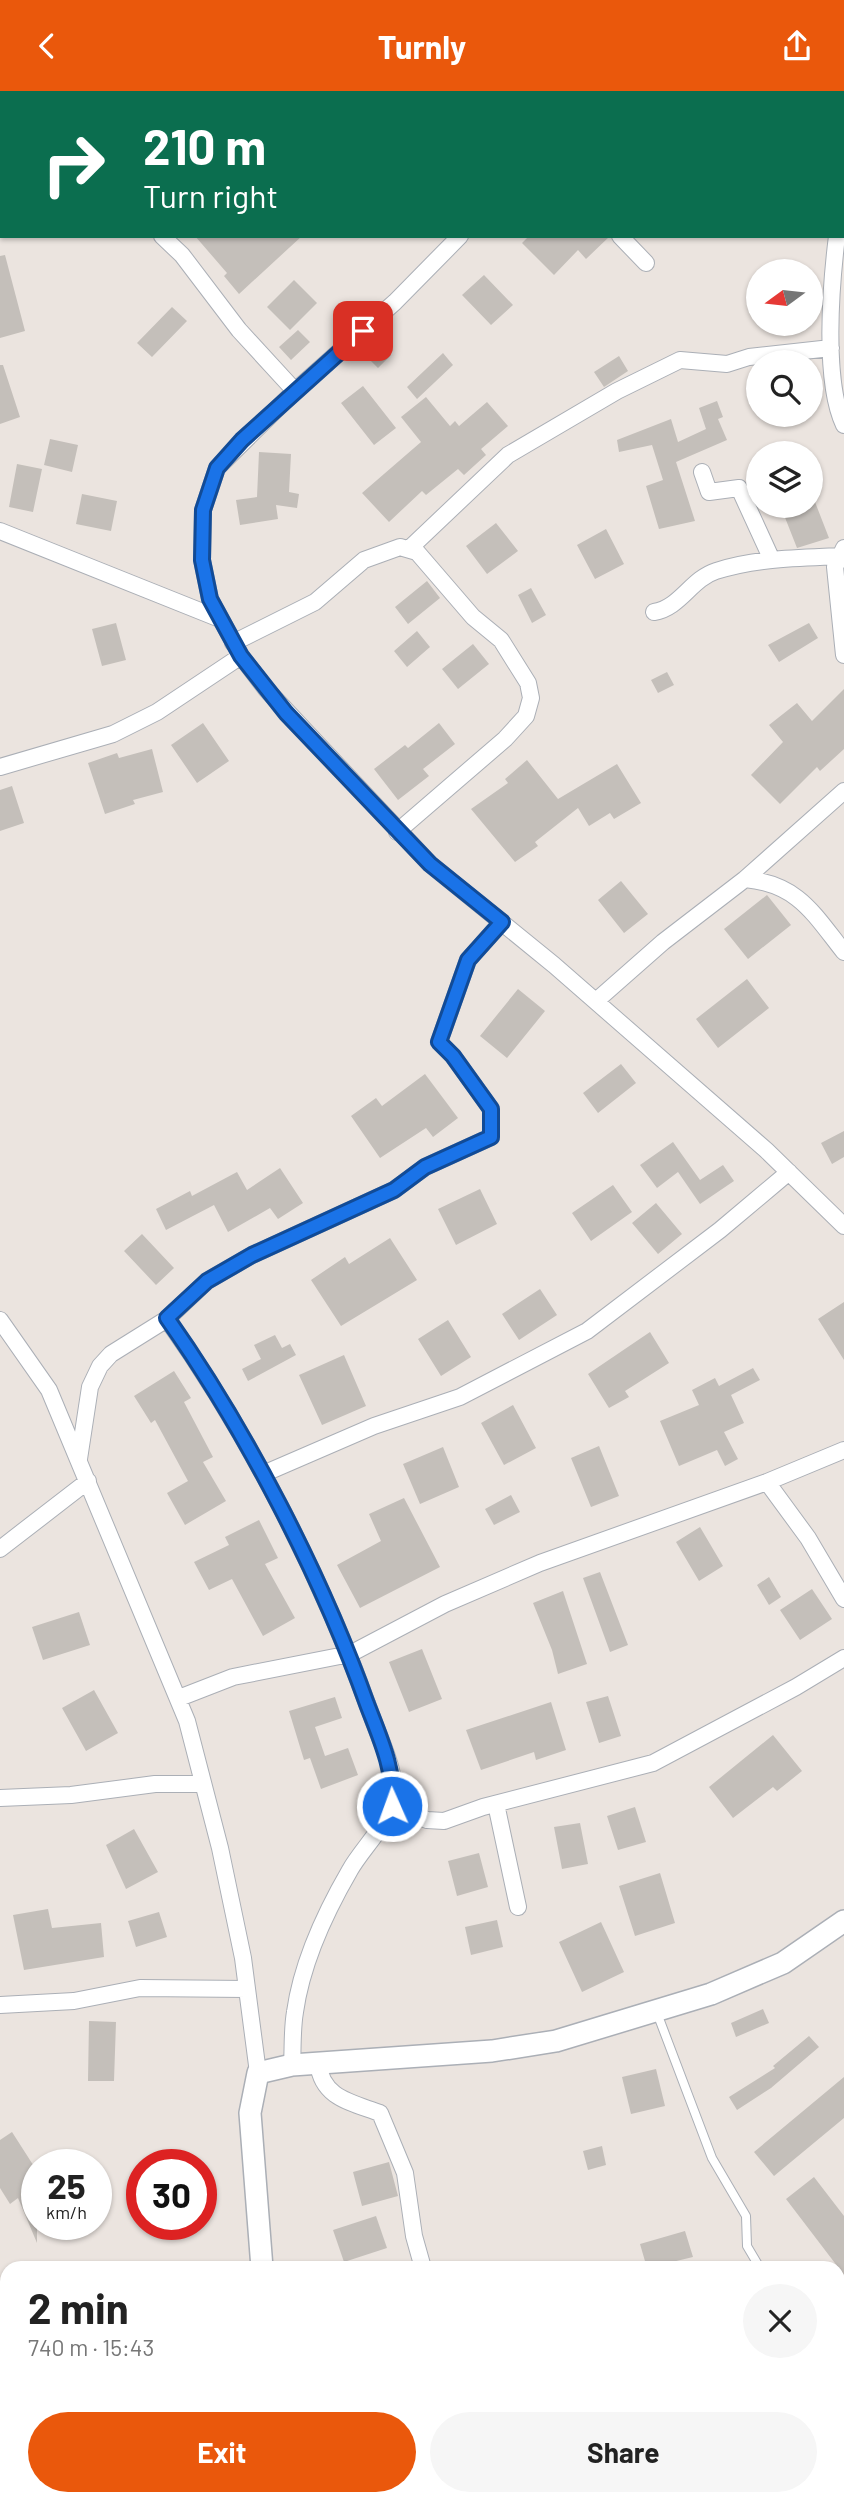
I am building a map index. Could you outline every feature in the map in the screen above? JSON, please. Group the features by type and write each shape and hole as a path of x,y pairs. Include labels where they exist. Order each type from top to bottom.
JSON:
{"street":[{"path":"164,238 182,255 240,330 295,391"},
{"path":"455,238 395,302 295,391 217,468 203,510 202,560 210,599 237,649 286,713 430,864 596,1001 789,1172 844,1226"},
{"path":"622,238 646,263"},
{"path":"837,238 830,308 831,348 839,415 844,425"},
{"path":"410,548 508,456 617,391 680,360 727,364 749,357 831,348"},
{"path":"702,472 709,492 739,488 772,559"},
{"path":"0,531 220,619"},
{"path":"0,767 113,734 157,712 237,649 315,602 364,560 390,548 410,548 424,558 473,617 501,640 523,671 531,698 526,716 505,739 397,831"},
{"path":"654,612 668,610 713,572 772,559 842,552"},
{"path":"842,552 835,567 844,655"},
{"path":"596,1001 663,942 745,879 844,791"},
{"path":"745,879 771,881 804,902 844,952"},
{"path":"79,1459 90,1387 100,1366 111,1354 167,1318 207,1281 252,1255 394,1190 425,1167 491,1137 491,1109 453,1056 439,1042 468,960 502,922"},
{"path":"263,1474 374,1426 460,1397 587,1331 730,1222 789,1172"},
{"path":"167,1318 193,1355 263,1474 350,1654 390,1766 394,1789 392,1806 355,1861 316,1934 295,2011 292,2065"},
{"path":"0,1320 37,1370 79,1459 144,1626 178,1698 203,1784 220,1848 247,1989 258,2073 250,2113 261,2261"},
{"path":"178,1698 233,1677 350,1654 445,1604 540,1563 767,1482 844,1450"},
{"path":"0,1549 88,1481"},
{"path":"767,1482 808,1538 844,1599"},
{"path":"392,1806 426,1820 444,1821 496,1804 653,1763 724,1727 844,1658"},
{"path":"0,1798 71,1795 155,1784 203,1784"},
{"path":"496,1804 519,1907"},
{"path":"258,2073 292,2065 492,2051 556,2041 712,1994 783,1963 844,1921"},
{"path":"0,2005 74,2001 140,1988 247,1989"},
{"path":"318,2063 320,2079 337,2097 380,2113 405,2173 414,2236 421,2261"}],"lane":[{"path":"655,2010 712,2158 746,2216 747,2246 756,2261"}],"building":[{"path":"197,238 300,238 239,294 224,276 227,273"},
{"path":"527,238 608,238 586,259 578,250 554,275 522,243"},
{"path":"5,255 25,331 0,338 0,256"},
{"path":"484,275 513,305 491,325 462,295"},
{"path":"294,280 317,303 290,330 267,307"},
{"path":"172,307 187,321 152,357 137,343"},
{"path":"298,330 310,342 291,360 279,347"},
{"path":"382,345 391,355 378,368 369,359"},
{"path":"443,353 453,365 417,399 407,387"},
{"path":"619,356 628,371 604,387 594,372"},
{"path":"0,365 3,365 20,417 0,424"},
{"path":"363,386 396,428 374,445 341,403"},
{"path":"426,397 450,426 455,421 459,426 487,402 508,426 481,449 486,455 464,475 458,469 426,495 422,491 389,522 362,493 421,442 401,417"},
{"path":"717,401 723,417 718,419 727,440 676,462 695,521 659,529 646,486 663,480 652,445 619,452 617,440 671,419 678,442 706,429 699,408"},
{"path":"50,439 78,445 72,472 44,465"},
{"path":"259,452 291,454 289,492 299,494 297,508 276,505 278,519 240,525 236,500 257,497"},
{"path":"17,464 42,469 33,512 9,507"},
{"path":"82,494 117,501 111,531 76,524"},
{"path":"785,518 821,518 829,538 797,548"},
{"path":"496,523 518,551 487,574 466,546"},
{"path":"606,529 624,564 595,579 577,545"},
{"path":"427,581 440,598 408,624 395,607"},
{"path":"531,588 546,615 532,623 518,595"},
{"path":"116,623 126,660 102,666 92,629"},
{"path":"809,623 818,638 779,662 768,645"},
{"path":"417,631 430,647 407,667 394,651"},
{"path":"473,644 489,664 458,689 442,669"},
{"path":"667,672 674,685 658,693 651,680"},
{"path":"844,689 844,749 820,771 817,767 780,804 751,775 783,742 769,725 797,703 812,721"},
{"path":"203,723 229,761 197,783 171,745"},
{"path":"439,723 455,744 423,769 429,776 398,800 374,769 405,745 408,748"},
{"path":"152,749 163,792 133,800 135,804 105,814 88,763 117,753 119,758"},
{"path":"527,760 558,799 617,764 641,803 614,819 610,813 589,826 578,808 535,842 538,846 515,862 471,809 508,783 505,779"},
{"path":"12,786 24,823 0,831 0,790"},
{"path":"621,881 648,914 624,933 598,900"},
{"path":"767,895 791,925 748,959 724,929"},
{"path":"747,979 769,1008 718,1048 696,1019"},
{"path":"518,989 545,1011 507,1058 480,1036"},
{"path":"621,1064 636,1083 598,1113 583,1093"},
{"path":"425,1074 458,1118 433,1137 426,1128 380,1158 351,1116 376,1098 382,1106"},
{"path":"844,1131 844,1157 832,1164 821,1143"},
{"path":"673,1142 700,1180 723,1165 734,1181 700,1204 678,1172 657,1188 640,1165"},
{"path":"280,1168 303,1203 278,1219 270,1208 228,1232 214,1205 166,1230 156,1209 190,1191 192,1196 237,1172 247,1190"},
{"path":"613,1185 632,1212 591,1241 572,1213"},
{"path":"480,1189 497,1224 456,1245 438,1209"},
{"path":"656,1203 682,1234 658,1254 632,1223"},
{"path":"142,1234 174,1268 156,1285 124,1251"},
{"path":"390,1238 417,1280 341,1326 311,1280 345,1257 349,1264"},
{"path":"540,1289 557,1315 519,1340 502,1314"},
{"path":"844,1302 844,1360 818,1319"},
{"path":"448,1320 471,1357 441,1376 418,1339"},
{"path":"650,1332 669,1363 625,1391 629,1397 609,1408 588,1374"},
{"path":"275,1335 282,1348 290,1344 296,1355 248,1381 242,1369 261,1359 254,1345"},
{"path":"344,1355 366,1406 322,1425 299,1375"},
{"path":"753,1368 760,1380 731,1395 744,1423 724,1432 738,1459 725,1466 717,1450 679,1466 660,1421 699,1405 692,1390 715,1378 719,1386"},
{"path":"174,1371 191,1398 184,1402 213,1457 203,1462 226,1501 185,1525 167,1493 188,1481 155,1420 151,1423 134,1396"},
{"path":"513,1405 536,1448 504,1465 481,1423"},
{"path":"599,1446 619,1496 591,1507 571,1458"},
{"path":"443,1447 459,1487 420,1504 403,1464"},
{"path":"511,1495 520,1512 494,1525 485,1509"},
{"path":"404,1498 440,1567 360,1608 337,1565 381,1541 369,1514"},
{"path":"259,1520 278,1558 265,1564 295,1618 263,1636 232,1579 209,1590 194,1562 229,1545 225,1537"},
{"path":"700,1527 723,1566 699,1581 676,1542"},
{"path":"600,1572 628,1645 610,1652 583,1578"},
{"path":"769,1577 781,1597 769,1605 757,1585"},
{"path":"812,1589 832,1619 800,1640 780,1610"},
{"path":"563,1591 587,1664 558,1674 552,1650 533,1603"},
{"path":"79,1612 90,1645 43,1660 32,1627"},
{"path":"422,1649 442,1699 409,1712 389,1662"},
{"path":"94,1690 118,1733 86,1751 62,1708"},
{"path":"608,1696 621,1736 599,1743 586,1702"},
{"path":"335,1697 342,1718 315,1727 325,1756 348,1748 358,1775 321,1789 310,1758 304,1760 289,1711"},
{"path":"551,1702 566,1750 536,1760 534,1752 481,1770 466,1730"},
{"path":"773,1735 802,1771 777,1791 773,1787 733,1818 709,1787"},
{"path":"635,1807 646,1842 618,1850 607,1816"},
{"path":"580,1823 588,1864 562,1869 554,1827"},
{"path":"134,1829 158,1872 126,1889 106,1845"},
{"path":"479,1853 488,1887 457,1896 448,1861"},
{"path":"660,1873 675,1923 635,1936 619,1886"},
{"path":"48,1909 52,1928 101,1923 104,1957 24,1970 13,1915"},
{"path":"159,1912 167,1937 136,1947 128,1921"},
{"path":"497,1920 503,1947 471,1955 465,1927"},
{"path":"601,1922 624,1972 582,1992 559,1942"},
{"path":"763,2009 769,2023 736,2037 731,2023"},
{"path":"89,2021 116,2022 114,2081 88,2081"},
{"path":"809,2036 819,2047 771,2088 737,2110 729,2097 775,2068 773,2066"},
{"path":"656,2069 665,2106 631,2114 622,2077"},
{"path":"844,2077 844,2118 774,2176 754,2152"},
{"path":"12,2132 23,2149 21,2205 18,2198 10,2204 0,2188 0,2140"},
{"path":"602,2146 606,2165 588,2170 583,2151"},
{"path":"389,2162 398,2196 362,2206 353,2172"},
{"path":"814,2177 844,2216 844,2261 833,2261 786,2199"},
{"path":"376,2216 387,2248 344,2261 333,2230"},
{"path":"685,2231 693,2257 676,2261 645,2261 640,2244"}],"route":[{"path":"363,331 242,440 217,468 203,510 202,560 210,599 241,656 266,689 430,864 502,922 483,940 468,960 439,1042 453,1056 491,1109 491,1137 425,1167 394,1190 252,1255 207,1281 167,1318 193,1355 263,1474 350,1654 390,1766 394,1789 392,1806"}]}
